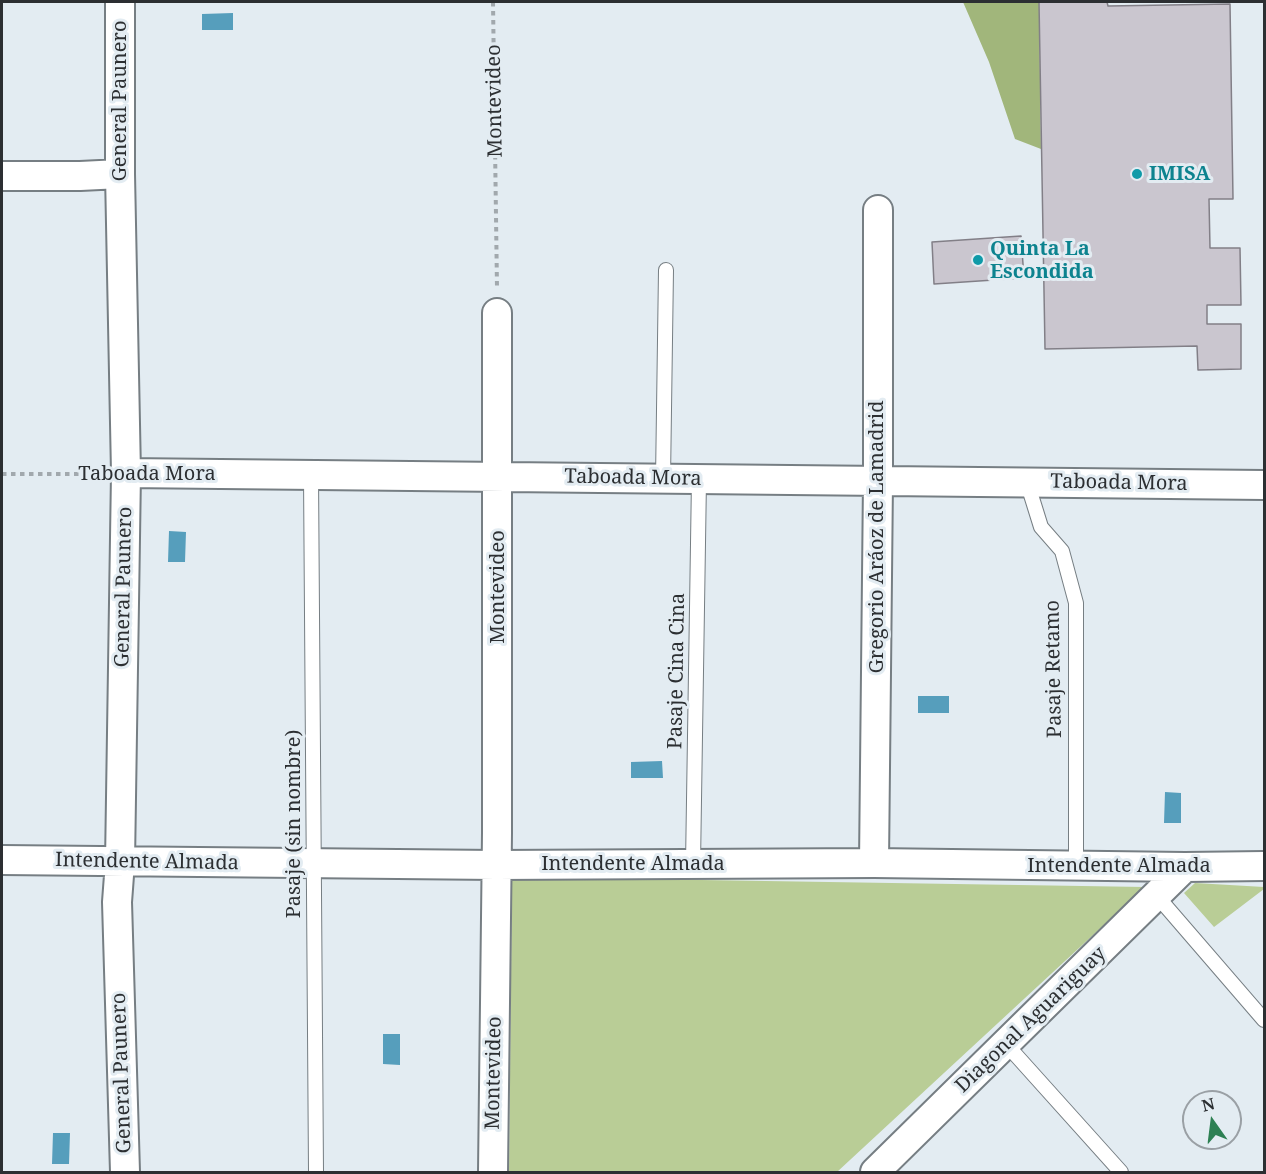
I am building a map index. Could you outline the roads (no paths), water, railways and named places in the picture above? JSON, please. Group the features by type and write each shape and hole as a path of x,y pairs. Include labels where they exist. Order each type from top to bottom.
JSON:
{"street":[{"name":"General Paunero","path":"120,2 120,174 126,473 120,862 117,902 125,1173"},
{"path":"2,176 120,174"},
{"name":"Gregorio Aráoz de Lamadrid","path":"874,863 878,210"},
{"name":"Montevideo","path":"493,1173 497,313"},
{"name":"Taboada Mora","path":"126,473 1264,485"},
{"name":"Intendente Almada","path":"2,860 496,865 874,863 1264,866"},
{"name":"Diagonal Aguariguay","path":"875,1173 1185,867"}],"lane":[{"path":"663,479 666,270"},
{"name":"Pasaje (sin nombre)","path":"311,475 316,1173"},
{"name":"Pasaje Cina Cina","path":"693,864 699,479"},
{"name":"Pasaje Retamo","path":"1027,482 1041,527 1062,551 1076,603 1076,866"},
{"path":"1157,896 1264,1020"},
{"path":"1006,1044 1121,1173"}],"water":[{"path":"233,13 233,30 202,30 202,14"},
{"path":"169,531 186,532 185,562 168,562"},
{"path":"918,696 949,696 949,713 918,713"},
{"path":"662,761 663,778 631,778 631,762"},
{"path":"1165,792 1181,793 1181,823 1164,823"},
{"path":"383,1034 400,1034 400,1065 383,1064"},
{"path":"53,1133 70,1133 69,1164 52,1164"}],"place":[{"name":"IMISA","path":"1137,174"},
{"name":"Quinta La Escondida","path":"978,260"}]}
